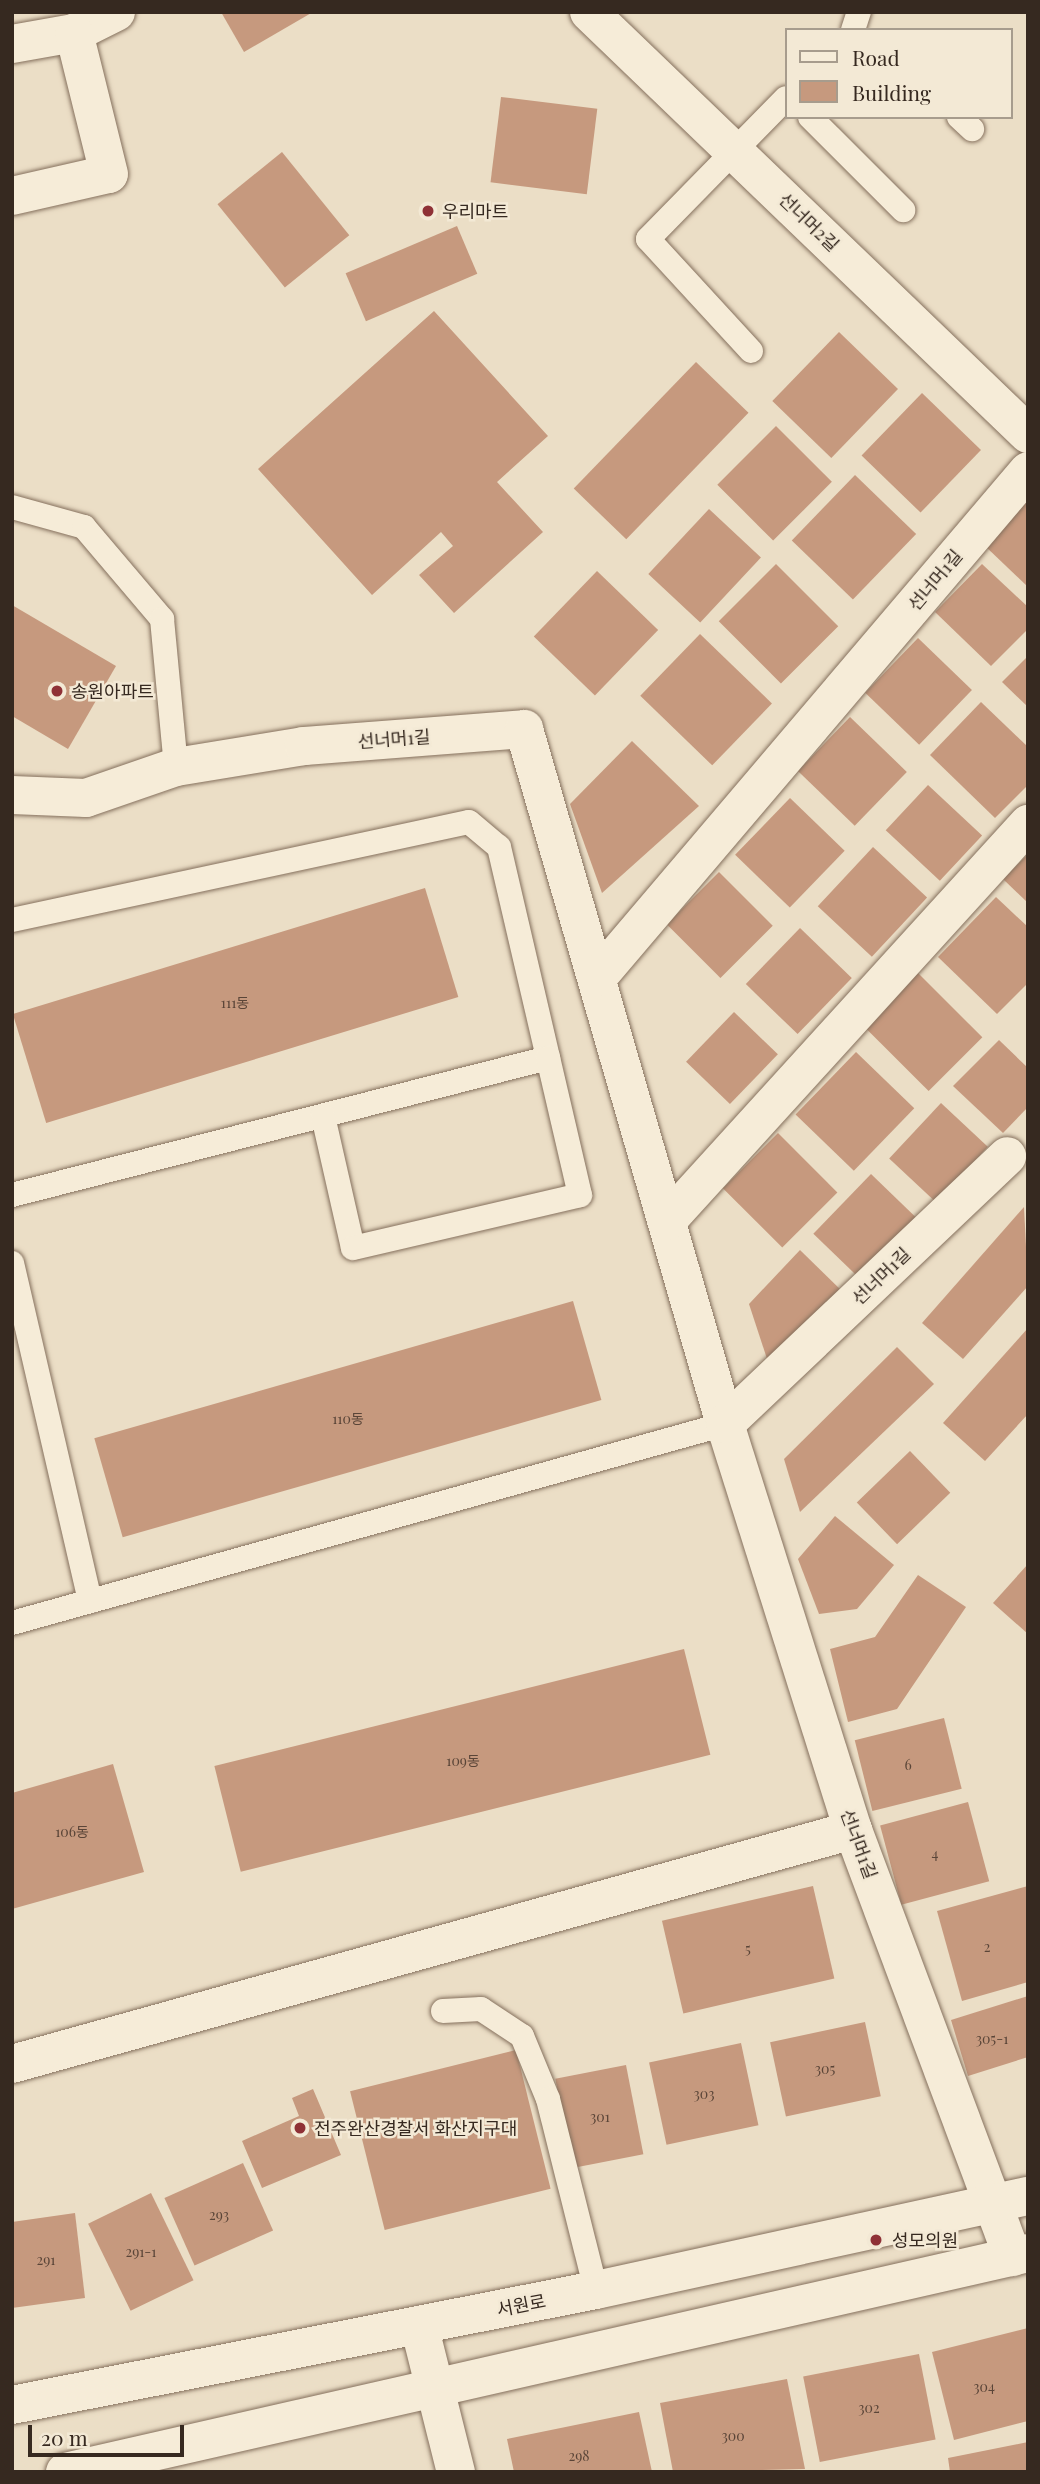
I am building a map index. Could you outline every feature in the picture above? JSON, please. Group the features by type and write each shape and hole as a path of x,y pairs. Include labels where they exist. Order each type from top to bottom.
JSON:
{"street":[{"path":"12,44 74,33 116,12"},
{"name":"선너머2길","path":"589,12 1028,434"},
{"path":"12,195 109,174 74,33"},
{"name":"선너머1길","path":"598,976 1028,471"},
{"name":"선너머1길","path":"12,795 86,798 176,767 304,746 524,729 598,976 725,1424 853,1830 1012,2199 1020,2255"},
{"path":"667,1221 1028,824"},
{"name":"선너머1길","path":"725,1424 1007,1156"},
{"path":"12,2064 853,1830"},
{"name":"서원로","path":"12,2405 596,2290 1012,2199"},
{"path":"65,2472 1020,2255"},
{"path":"419,2325 456,2472"}],"lane":[{"path":"751,351 648,239 785,99"},
{"path":"812,119 903,210"},
{"path":"12,507 84,527 162,619 176,767"},
{"path":"12,920 469,822 499,847 580,1195 353,1248 323,1116"},
{"path":"12,1195 548,1058"},
{"path":"12,1263 90,1601"},
{"path":"12,1623 725,1424"},
{"path":"443,2011 481,2009 522,2036 548,2099 596,2290"}],"building":[{"path":"221,12 313,12 244,52"},
{"path":"501,97 597,109 587,194 491,182"},
{"path":"282,152 349,235 285,287 217,204"},
{"path":"457,226 477,274 366,321 346,273"},
{"path":"434,311 548,436 497,482 543,532 454,613 419,575 453,546 441,532 372,595 258,469"},
{"path":"839,332 898,389 831,458 772,401"},
{"path":"696,362 749,413 626,539 574,489"},
{"path":"922,393 981,450 921,513 862,456"},
{"path":"776,426 832,482 773,541 717,485"},
{"path":"855,475 916,534 853,600 792,540"},
{"path":"1028,500 1028,587 984,545"},
{"path":"709,509 761,557 700,623 648,574"},
{"path":"776,564 838,626 781,684 719,621"},
{"path":"982,564 1028,607 1028,629 991,666 935,612"},
{"path":"597,571 658,630 595,696 534,636"},
{"name":"송원아파트","path":"12,605 116,666 68,749 12,716"},
{"path":"700,634 772,703 712,765 640,696"},
{"path":"918,638 972,690 919,745 865,693"},
{"path":"1028,656 1028,707 1002,682"},
{"path":"981,702 1028,747 1028,785 995,818 930,755"},
{"path":"850,717 907,772 855,826 798,771"},
{"path":"632,741 699,806 602,893 570,804"},
{"path":"928,785 982,835 940,881 886,830"},
{"path":"790,798 845,851 790,908 735,855"},
{"path":"873,847 927,897 872,957 818,906"},
{"path":"1028,854 1028,903 1003,879"},
{"path":"719,872 773,926 720,978 667,924"},
{"path":"425,888 458,997 46,1123 13,1014"},
{"path":"996,897 1028,927 1028,983 997,1014 938,957"},
{"path":"800,928 852,978 798,1034 746,984"},
{"path":"918,973 982,1037 929,1091 864,1027"},
{"path":"734,1012 778,1054 730,1104 686,1062"},
{"path":"999,1040 1028,1068 1028,1107 1003,1133 953,1086"},
{"path":"856,1052 914,1108 854,1171 796,1115"},
{"path":"941,1103 988,1147 936,1202 889,1159"},
{"path":"778,1133 837,1192 782,1248 723,1188"},
{"path":"871,1174 916,1218 859,1277 813,1234"},
{"path":"1024,1207 1028,1286 963,1359 922,1323"},
{"path":"800,1250 845,1294 771,1371 749,1304"},
{"path":"573,1301 601,1400 123,1537 94,1438"},
{"path":"1028,1328 1028,1414 985,1461 943,1423"},
{"path":"897,1347 934,1384 800,1512 784,1459"},
{"path":"910,1451 950,1493 897,1544 857,1502"},
{"path":"835,1516 894,1565 857,1609 819,1614 798,1559"},
{"path":"1028,1564 1028,1634 993,1603"},
{"path":"918,1575 966,1607 897,1709 848,1722 830,1649 875,1637"},
{"path":"684,1649 710,1755 241,1872 214,1766"},
{"path":"944,1718 962,1789 872,1811 855,1740"},
{"path":"113,1764 144,1872 12,1909 12,1793"},
{"path":"968,1802 989,1881 901,1905 880,1826"},
{"path":"813,1886 834,1979 683,2013 662,1921"},
{"path":"1028,1886 1028,1982 962,2001 937,1911"},
{"path":"1028,1996 1028,2057 968,2076 951,2020"},
{"path":"865,2022 881,2096 786,2117 770,2042"},
{"path":"741,2043 758,2125 667,2145 649,2063"},
{"path":"516,2050 551,2189 385,2230 350,2091"},
{"path":"626,2065 643,2154 573,2168 555,2079"},
{"name":"전주완산경찰서 화산지구대","path":"313,2089 341,2155 262,2188 242,2141 299,2116 292,2098"},
{"path":"243,2163 273,2231 195,2266 164,2198"},
{"path":"151,2193 194,2280 131,2311 88,2224"},
{"path":"75,2213 85,2298 12,2308 12,2222"},
{"path":"1028,2328 1028,2421 954,2440 932,2352"},
{"path":"919,2354 936,2439 820,2462 803,2377"},
{"path":"787,2379 805,2469 673,2472 660,2403"},
{"path":"639,2412 652,2472 514,2472 507,2439"},
{"path":"1028,2442 1028,2472 950,2472 948,2458"}],"place":[{"name":"우리마트","path":"428,211"},
{"name":"송원아파트","path":"57,691"},
{"name":"전주완산경찰서 화산지구대","path":"300,2128"},
{"name":"성모의원","path":"876,2240"}]}
